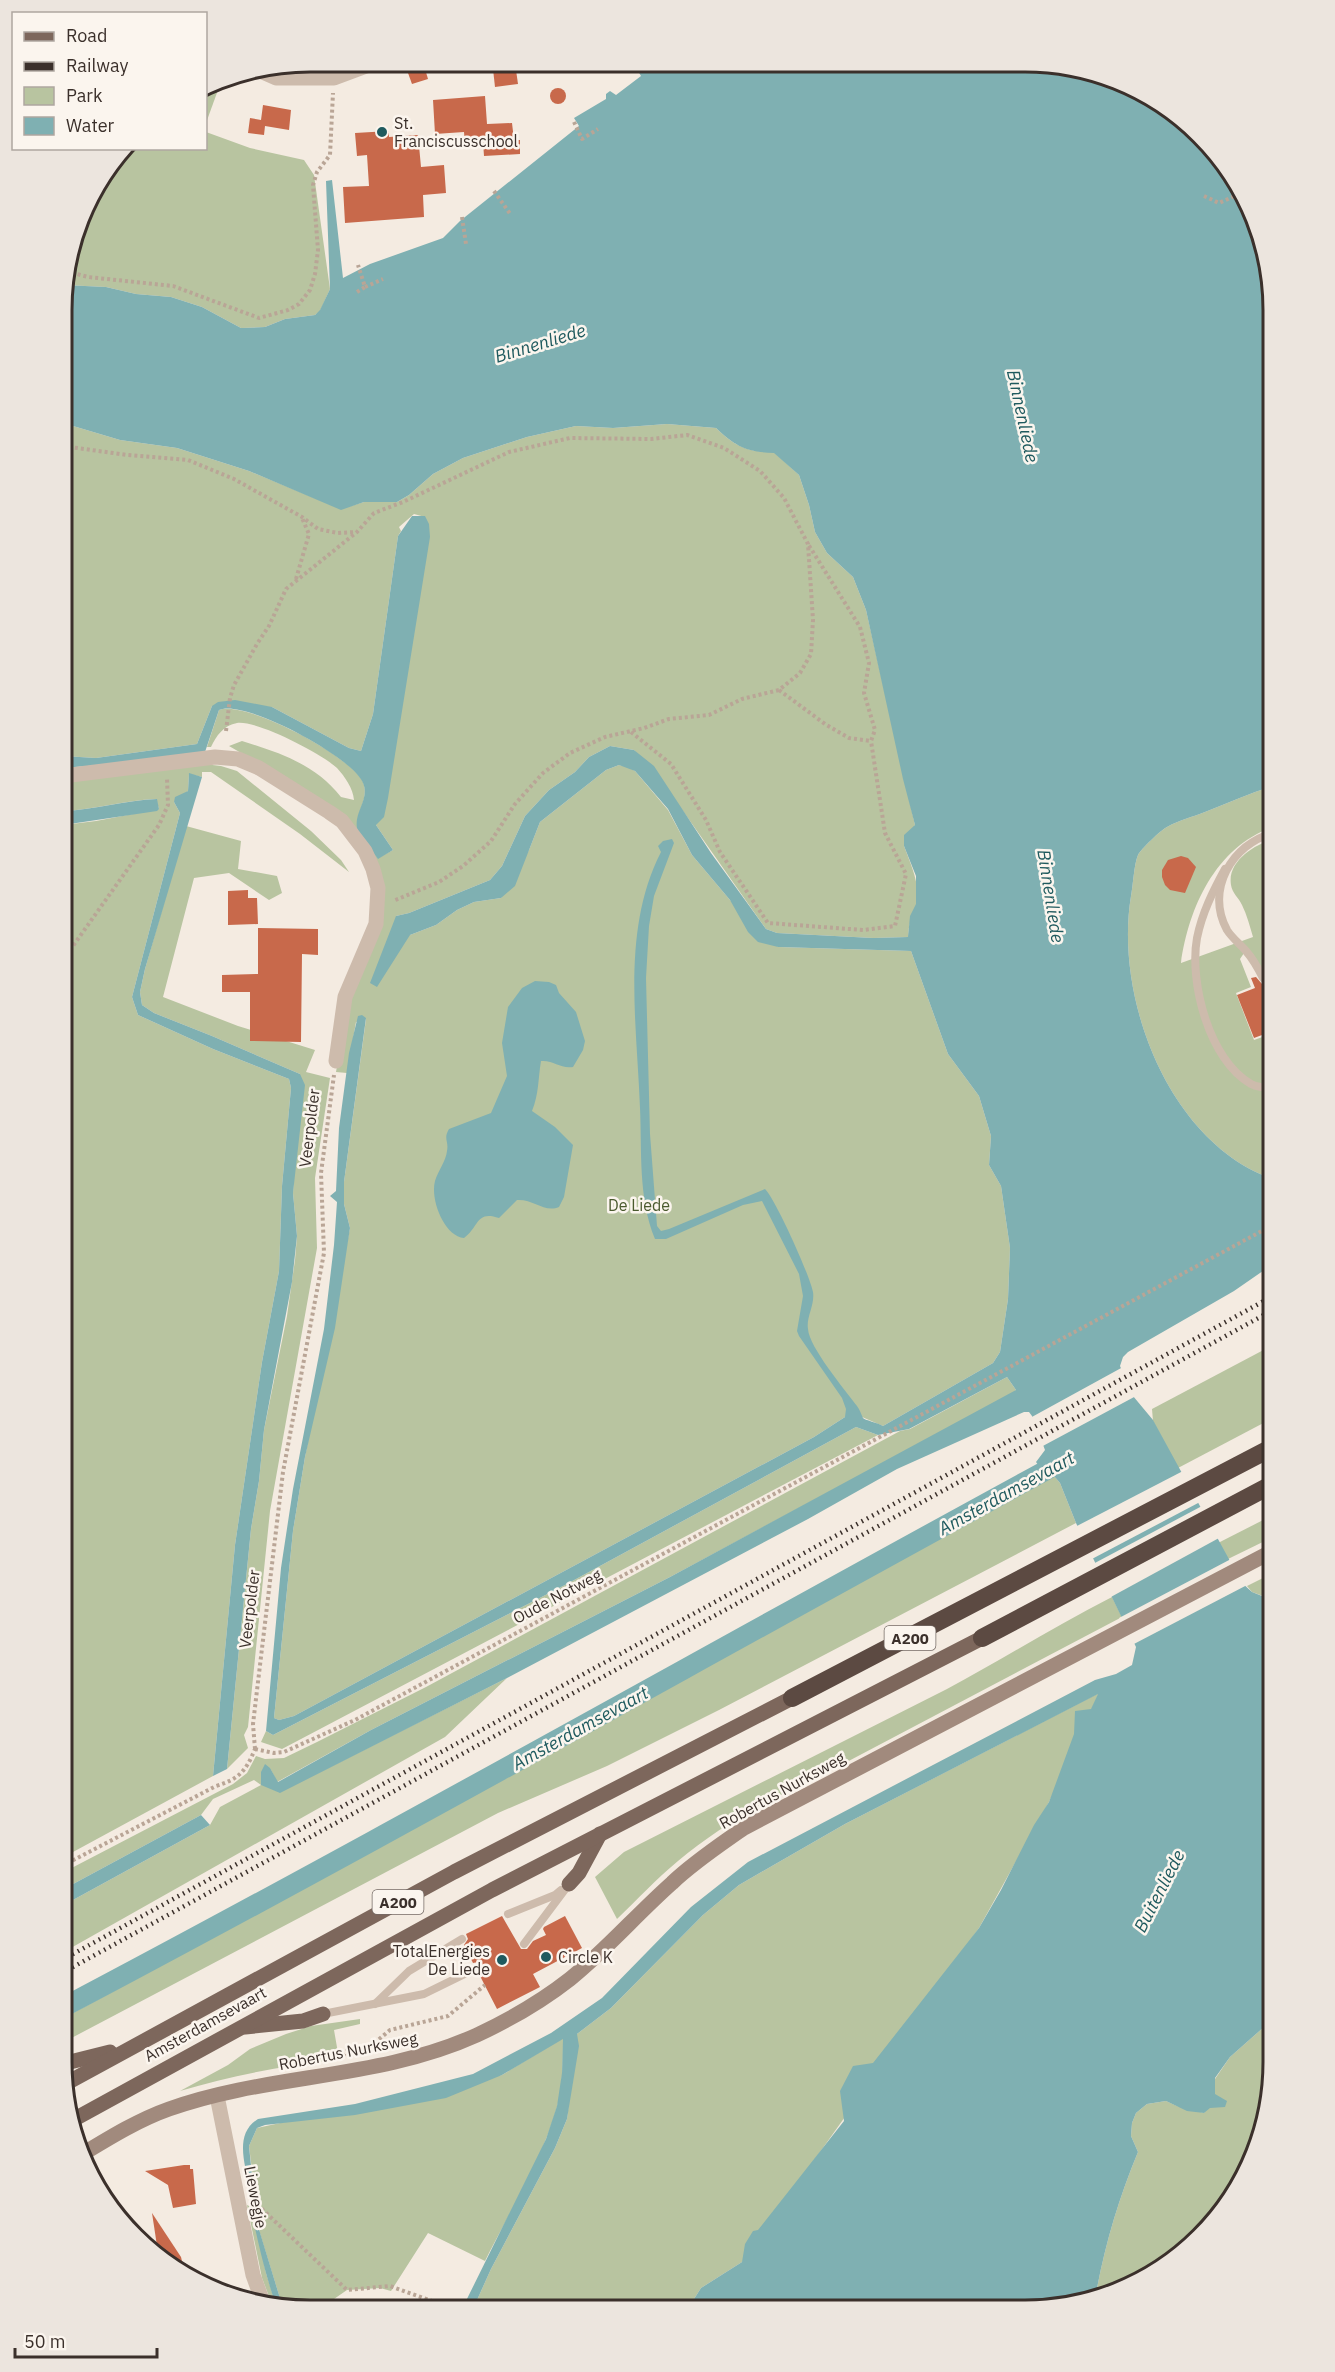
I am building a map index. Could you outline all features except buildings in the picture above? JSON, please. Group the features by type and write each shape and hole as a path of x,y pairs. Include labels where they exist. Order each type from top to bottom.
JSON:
{"highway":[{"name":"Amsterdamsevaart","path":"792,1698 1263,1452"},
{"name":"Amsterdamsevaart","path":"982,1638 1263,1490"}],"main road":[{"name":"Robertus Nurksweg","path":"89,2150 171,2108 217,2096 382,2066 431,2053 477,2035 525,2010 570,1979 673,1882 744,1828 1263,1556"},
{"name":"Amsterdamsevaart","path":"79,2117 236,2029 600,1834 982,1638"},
{"name":"Amsterdamsevaart","path":"73,2079 474,1861 792,1698"},
{"path":"569,1884 579,1873 600,1834"},
{"name":"A200","path":"236,2029 303,2020 323,2014"},
{"name":"A200","path":"72,2062 127,2048"}],"street":[{"path":"271,76 276,78 334,78 350,72"},
{"path":"72,775 215,757 238,759 259,768 279,782 304,794 342,821 365,851 378,888 376,924 345,997 336,1061"},
{"name":"Liewegje","path":"217,2096 253,2275 260,2294"}],"lane":[{"path":"1263,838 1239,851 1225,869 1203,917 1197,940 1195,964 1197,984 1206,1019 1218,1048 1238,1074 1252,1085 1263,1087"},
{"path":"1225,869 1220,910 1227,929 1256,963 1263,978"},
{"path":"508,1914 555,1895 569,1884"},
{"path":"524,1944 569,1884"},
{"path":"374,2005 409,1971 462,1939"},
{"name":"A200","path":"323,2014 424,1994 477,1968"}],"path":[{"path":"75,273 88,277 173,286 259,318 288,310 299,304 310,290 315,274 318,250 313,185 316,172 330,155 334,78"},
{"path":"574,122 582,139 598,129"},
{"path":"494,191 512,215"},
{"path":"1204,196 1219,203 1234,196"},
{"path":"462,217 466,244"},
{"path":"358,265 365,287"},
{"path":"357,292 383,279"},
{"path":"226,731 234,685 269,626 286,589 357,532 374,513 403,502 509,452 570,438 651,439 687,435 724,447 760,471 784,498 808,544 860,627 869,663 864,693 876,730 871,741 885,833 906,874 894,926 863,930 768,923 720,852 706,820 671,764 630,732"},
{"path":"72,447 188,460 234,479 302,517 318,529 338,533 357,532"},
{"path":"295,580 309,534 302,517"},
{"path":"377,906 412,895 439,882 463,866 491,841 515,804 543,773 570,753 604,737 630,732 669,719 709,715 742,699 779,690 800,673 811,654 813,620 808,544"},
{"path":"779,690 825,724 849,738 871,741"},
{"path":"72,947 159,825 168,805 167,764"},
{"name":"Veerpolder","path":"255,1749 253,1724 283,1473 324,1253 321,1173 336,1061"},
{"name":"Oude Notweg","path":"255,1749 274,1753 284,1752 355,1720 1263,1230"},
{"path":"72,1861 216,1786 235,1779 245,1768 255,1749"},
{"path":"345,2072 342,2058 348,2049 372,2045 390,2030 448,2016 484,1985"},
{"path":"262,2209 347,2290 390,2286 429,2300"}],"green space":[{"path":"218,91 207,120 207,96"},
{"path":"207,132 250,148 304,160 314,175 330,289 320,311 315,315 285,319 265,327 241,328 202,307 171,297 136,294 106,287 74,285 80,249 90,219 104,191 134,150 207,150"},
{"name":"De Liede","path":"667,424 716,428 742,447 774,452 799,475 815,532 827,553 853,577 866,610 915,825 904,846 917,890 909,937 873,938 777,933 766,929 683,811 634,750 610,746 589,757 575,772 549,790 525,816 502,866 490,880 409,913 396,916 410,935 436,925 457,910 474,902 501,898 529,850 540,822 606,770 619,765 635,771 668,810 692,855 730,900 778,947 911,951 948,1054 979,1096 991,1136 989,1165 1001,1186 1010,1248 1008,1299 1000,1352 993,1363 883,1426 862,1417 845,1417 814,1437 294,1716 279,1720 274,1718 293,1531 305,1457 350,1228 344,1204 344,1182 366,1019 356,1022 347,1073 336,1072 348,1004 384,888 344,830 255,761 229,746 242,741 283,755 320,776 341,797 354,800 348,783 337,768 289,739 246,723 228,726 218,735 211,747 207,747 219,710 232,709 251,713 297,732 320,745 355,771 365,788 364,800 358,816 361,835 378,858 393,850 376,825 425,517 414,514 399,527 401,531 398,536 373,714 361,751 349,748 272,707 212,706 197,744 96,758 72,757 72,426 120,440 177,448 249,471 341,509 364,502 397,502 409,495 433,474 463,458 527,437 576,426 613,428"},
{"path":"204,764 237,771 311,831 341,860 349,872 300,834 211,772 202,772 202,777 189,774 188,791 174,802 180,813 132,997 138,1015 213,1049 289,1079 291,1088 282,1186 279,1271 262,1362 235,1545 213,1776 72,1853 72,824 159,809 156,799 72,810 72,780"},
{"path":"1263,789 1263,832 1236,849 1221,864 1209,882 1191,921 1181,963 1253,937 1241,902 1232,888 1231,876 1238,861 1263,843 1263,972 1244,953 1240,959 1251,987 1236,993 1254,1040 1263,1037 1263,1174 1236,1161 1205,1134 1178,1101 1157,1062 1141,1021 1131,978 1128,936 1136,864 1138,855 1147,844 1160,832 1181,820"},
{"path":"186,826 241,841 238,869 277,876 282,893 269,900 229,873 194,878 163,997 238,1026 315,1050 306,1072 330,1078 315,1178 317,1248 270,1511 248,1727 244,1735 248,1748 227,1769 251,1529 264,1430 287,1316 295,1260 297,1236 293,1193 300,1074 154,1013 142,1005 140,992 145,969"},
{"path":"1263,1350 1263,1423 1178,1468 1153,1421 1152,1409"},
{"path":"1007,1377 1016,1390 670,1577 371,1730 277,1782 270,1768 280,1792 507,1678 445,1737 72,1947 72,1901 210,1825 220,1807 261,1785 254,1780 213,1799 201,1815 72,1885 72,1868 233,1784 247,1773 256,1756 265,1759 284,1758 426,1687 900,1431 910,1429"},
{"path":"856,1427 878,1435 282,1749 261,1742 266,1731 273,1735 565,1585"},
{"path":"1051,1477 1055,1477 1060,1483 1076,1523 719,1710 607,1766 498,1813 72,2038 72,2014"},
{"path":"1263,1520 1263,1542 1228,1559 1218,1543"},
{"path":"1263,1578 1263,1596 1252,1592 1247,1586"},
{"path":"1112,1597 1122,1617 738,1818 678,1861 617,1919 595,1877 624,1852 947,1689"},
{"path":"1099,1693 1049,1802 979,1928 742,2262 701,2288 693,2300 477,2300 555,2148 567,2119 577,2034 611,2008 703,1915 739,1885 845,1824"},
{"path":"360,2019 360,2024 334,2030 338,2053 334,2060 256,2072 180,2091 228,2065 250,2049 286,2034 311,2026"},
{"path":"1263,2028 1261,2093 1255,2123 1245,2153 1231,2181 1204,2219 1170,2251 1144,2268 1097,2288 1112,2224 1138,2152 1131,2136 1136,2113 1147,2104 1166,2101 1204,2113 1215,2094 1215,2079 1230,2057"},
{"path":"563,2038 560,2090 551,2126 525,2185 485,2261 428,2233 391,2291 380,2288 347,2290 333,2300 280,2298 254,2214 266,2273 274,2297 269,2296 262,2278 247,2205 254,2208 255,2194 249,2146 257,2128 502,2075"}],"water":[{"path":"639,72 1025,72 1056,74 1086,80 1116,90 1157,112 1182,131 1204,153 1223,178 1245,219 1255,249 1261,279 1263,310 1263,789 1181,820 1160,832 1147,844 1138,855 1136,864 1128,936 1131,978 1141,1021 1157,1062 1178,1101 1205,1134 1236,1161 1263,1174 1263,1271 1234,1291 1128,1352 1123,1357 1120,1366 1133,1396 1153,1420 1242,1583 1252,1592 1263,1595 1263,2028 1230,2057 1215,2078 1215,2094 1227,2101 1225,2107 1210,2108 1204,2113 1187,2111 1166,2101 1147,2104 1136,2113 1131,2136 1138,2152 1112,2224 1097,2288 1056,2298 1025,2300 693,2300 701,2288 742,2262 745,2244 753,2231 758,2230 844,2121 840,2091 853,2066 873,2063 979,1928 1034,1825 1049,1802 1074,1734 1075,1711 1091,1709 1098,1694 845,1824 739,1885 703,1915 611,2008 577,2034 579,2046 567,2119 555,2148 477,2300 466,2300 546,2139 557,2106 562,2073 563,2039 502,2075 446,2098 355,2115 265,2125 257,2128 249,2146 253,2185 249,2186 244,2159 244,2141 251,2125 258,2119 355,2104 473,2074 551,2033 602,1998 691,1907 748,1862 1095,1680 1116,1674 1132,1665 1136,1647 1076,1523 1060,1483 1054,1476 1048,1479 1036,1462 1045,1450 1032,1416 1029,1412 1024,1412 897,1469 808,1519 507,1678 280,1793 261,1785 261,1772 265,1764 278,1782 371,1730 670,1577 1016,1390 1007,1377 909,1429 878,1435 856,1427 565,1585 273,1735 266,1731 281,1568 293,1489 324,1329 337,1202 330,1196 336,1191 339,1128 349,1053 358,1016 362,1015 366,1018 344,1182 344,1204 350,1228 335,1328 305,1457 293,1531 274,1718 279,1720 294,1716 814,1437 845,1417 846,1409 842,1398 797,1331 803,1296 799,1274 762,1201 743,1205 666,1239 655,1239 643,1191 634,978 640,913 648,882 661,852 658,846 663,841 672,839 674,843 654,896 649,926 646,978 650,1134 657,1226 661,1231 669,1229 765,1189 784,1222 811,1283 813,1297 808,1329 814,1346 863,1418 883,1426 993,1363 1000,1352 1008,1299 1010,1248 1001,1186 989,1165 991,1136 979,1096 948,1054 911,951 778,947 758,942 748,932 730,900 692,855 668,809 635,771 619,765 606,770 540,822 515,886 501,898 474,902 457,910 436,925 410,935 377,987 370,983 396,916 409,913 490,880 502,866 525,816 549,790 575,772 589,757 610,746 634,750 654,766 711,853 766,929 777,933 873,938 908,937 910,916 916,904 916,876 904,846 904,835 915,825 866,610 853,577 827,553 815,532 799,475 774,453 742,447 716,428 667,424 613,428 576,426 527,437 463,458 433,474 409,495 397,502 364,502 341,510 249,471 177,448 120,440 72,426 74,285 106,287 136,294 171,297 202,307 241,328 265,327 285,319 315,315 320,310 330,289 326,181 332,180 343,278 370,264 443,238 460,221 579,126 574,118 606,99 606,94 610,91 616,95 641,76"},
{"path":"412,516 425,516 429,524 430,537 388,798 384,817 376,825 393,850 378,859 358,832 357,822 365,789 355,772 340,759 296,732 250,713 232,709 219,710 205,752 137,762 72,767 72,757 96,758 197,744 212,706 218,702 235,700 272,707 349,748 361,751 373,714 398,536"},
{"path":"189,773 202,777 145,969 140,992 142,1005 154,1013 300,1074 305,1085 293,1193 297,1236 292,1282 264,1430 251,1529 227,1769 213,1776 235,1545 262,1362 279,1271 282,1186 291,1088 289,1079 213,1049 138,1015 132,997 180,813 174,802 175,797 188,791"},
{"path":"157,799 159,809 72,824 72,810"},
{"path":"535,981 556,985 559,993 576,1012 585,1041 583,1050 573,1067 541,1061 532,1111 555,1127 573,1145 564,1197 559,1207 554,1208 517,1200 499,1218 486,1216 464,1238 457,1236 450,1231 440,1216 434,1189 446,1155 446,1135 449,1129 491,1113 507,1076 502,1043 508,1007 522,988"},
{"path":"201,1815 210,1825 72,1901 72,1885"},
{"path":"254,2213 280,2298 273,2297 269,2285 252,2215"}],"pier":[{"path":"1123,1367 1136,1396 1041,1447 1039,1443 1041,1441 1030,1418"},
{"path":"1183,1471 1200,1502 1090,1560 1075,1527"},
{"path":"1202,1506 1219,1538 1109,1598 1093,1564"},
{"path":"1231,1559 1244,1581 1249,1584 1132,1645 1119,1618"}],"waterway":[{"name":"Amsterdamsevaart","path":"72,2003 314,1873 1065,1460"}],"railway":[{"path":"72,1955 1263,1301"},
{"path":"72,1968 1263,1315"}],"place":[{"name":"St. Franciscusschool","path":"382,132"},
{"name":"Circle K","path":"546,1957"},
{"name":"TotalEnergies De Liede","path":"502,1960"}],"water label":[{"name":"Binnenliede","path":"540,343"},
{"name":"Binnenliede","path":"1023,416"},
{"name":"Binnenliede","path":"1051,896"},
{"name":"Buitenliede","path":"1159,1891"}]}
